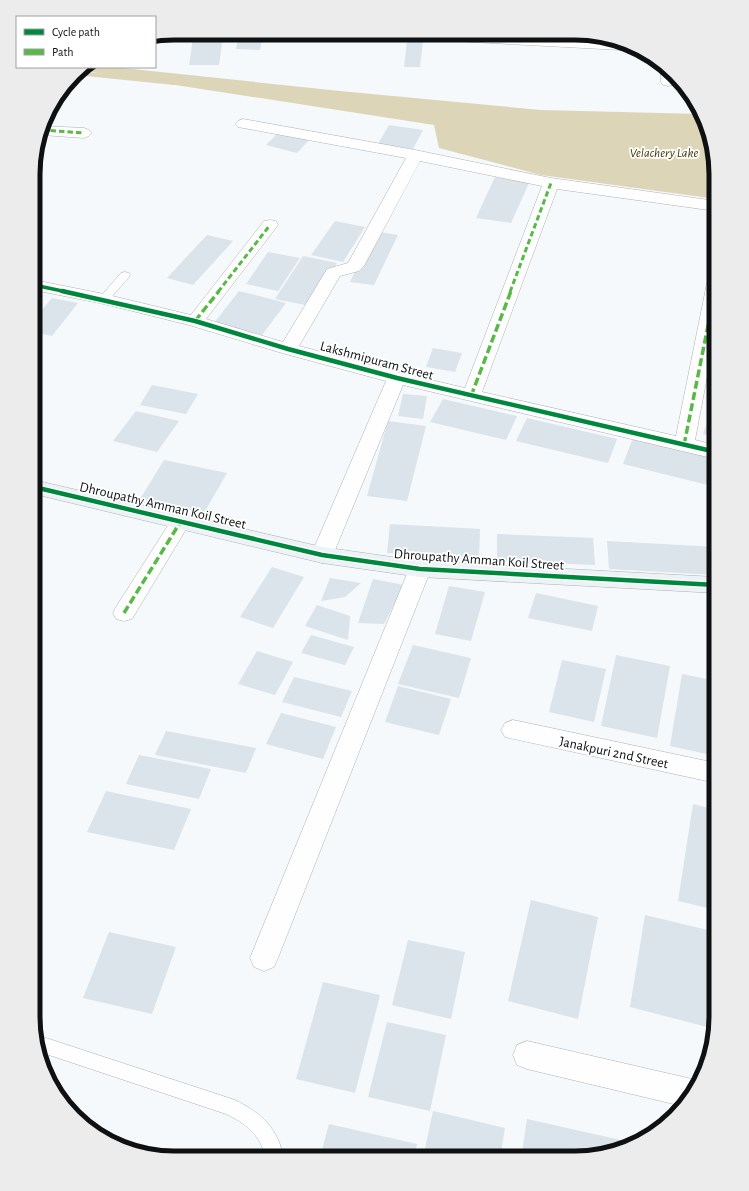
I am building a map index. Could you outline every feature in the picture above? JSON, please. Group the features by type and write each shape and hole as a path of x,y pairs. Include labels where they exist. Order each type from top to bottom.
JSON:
{"street":[{"path":"577,40 605,44"},
{"path":"243,124 415,155 551,183 709,205"},
{"path":"47,130 84,133"},
{"path":"288,349 333,273 338,270 351,269 355,266 415,155"},
{"path":"471,396 551,183"},
{"path":"195,321 270,226"},
{"name":"Lakshmipuram Street","path":"40,286 104,299 195,321 288,349 396,378 709,450"},
{"path":"684,445 709,318"},
{"path":"322,555 396,378"},
{"name":"Dhroupathy Amman Koil Street","path":"40,487 322,555 420,570 709,585"},
{"path":"124,613 181,522"},
{"path":"264,958 420,570"},
{"name":"Janakpuri 2nd Street","path":"513,730 709,772"},
{"path":"527,1055 685,1092"}],"lane":[{"path":"104,299 125,276"},
{"path":"43,1045 229,1106 242,1112 259,1125 269,1139 272,1151"}],"water":[{"name":"Velachery Lake","path":"92,68 122,68 541,110 694,114 702,131 708,156 709,198 541,175 439,148 434,125 88,71"}],"building":[{"path":"193,40 223,40 219,65 189,65"},
{"path":"238,40 262,40 260,50 236,49"},
{"path":"407,41 423,41 420,67 404,67"},
{"path":"389,125 423,130 413,149 378,144"},
{"path":"278,133 309,140 297,153 266,145"},
{"path":"495,177 529,183 511,223 476,218"},
{"path":"335,221 365,227 343,262 311,255"},
{"path":"374,231 398,235 374,285 350,282"},
{"path":"207,235 233,241 193,285 167,278"},
{"path":"268,252 300,258 278,291 246,284"},
{"path":"303,256 337,263 310,306 275,299"},
{"path":"239,291 286,303 262,335 214,323"},
{"path":"52,298 78,303 52,336 40,333 40,312"},
{"path":"433,348 462,353 455,372 426,367"},
{"path":"152,385 198,394 186,414 140,405"},
{"path":"403,394 427,396 423,419 398,416"},
{"path":"443,399 517,416 506,440 430,422"},
{"path":"136,411 179,421 157,452 113,441"},
{"path":"709,417 709,435 703,434"},
{"path":"527,418 617,439 608,463 516,441"},
{"path":"388,421 426,426 407,501 367,496"},
{"path":"633,438 709,456 709,485 623,464"},
{"path":"164,460 227,473 204,513 140,499"},
{"path":"390,524 480,529 479,558 387,553"},
{"path":"497,534 593,538 595,565 497,561"},
{"path":"607,541 709,547 709,575 609,569"},
{"path":"272,567 304,577 273,628 240,617"},
{"path":"330,578 361,583 345,597 321,601"},
{"path":"373,579 404,585 384,624 358,623"},
{"path":"449,586 485,592 471,641 435,634"},
{"path":"536,593 598,606 592,631 528,618"},
{"path":"317,605 350,616 348,640 305,626"},
{"path":"311,635 354,647 345,665 301,653"},
{"path":"413,645 471,658 459,698 398,684"},
{"path":"257,651 293,662 275,695 238,684"},
{"path":"616,655 670,666 657,738 601,726"},
{"path":"562,660 606,669 594,722 549,712"},
{"path":"682,674 709,680 709,754 670,746"},
{"path":"294,677 352,691 341,717 282,702"},
{"path":"398,686 451,699 439,735 385,722"},
{"path":"281,713 336,727 323,759 266,744"},
{"path":"166,731 256,748 246,773 155,755"},
{"path":"139,755 211,769 199,799 126,784"},
{"path":"106,791 191,809 174,850 87,832"},
{"path":"693,804 709,808 709,908 678,901"},
{"path":"531,900 598,917 578,1019 508,1001"},
{"path":"645,915 709,930 709,1027 630,1007"},
{"path":"109,932 176,947 152,1014 83,998"},
{"path":"408,940 465,952 451,1019 392,1005"},
{"path":"323,982 380,995 355,1093 296,1079"},
{"path":"387,1022 446,1035 430,1111 368,1097"},
{"path":"433,1111 505,1128 501,1151 424,1151"},
{"path":"527,1119 626,1141 584,1151 522,1151"},
{"path":"329,1124 417,1144 416,1151 322,1151"}],"waterway":[{"path":"85,74 174,83"}],"marked path":[{"path":"47,130 84,133"},
{"path":"471,396 551,183"},
{"path":"195,321 270,225"},
{"path":"684,445 709,318"},
{"path":"124,613 181,521"}],"cycle path":[{"path":"40,286 104,299 195,321 288,349 397,378 709,450"},
{"path":"40,488 322,555 420,569 709,585"}]}
